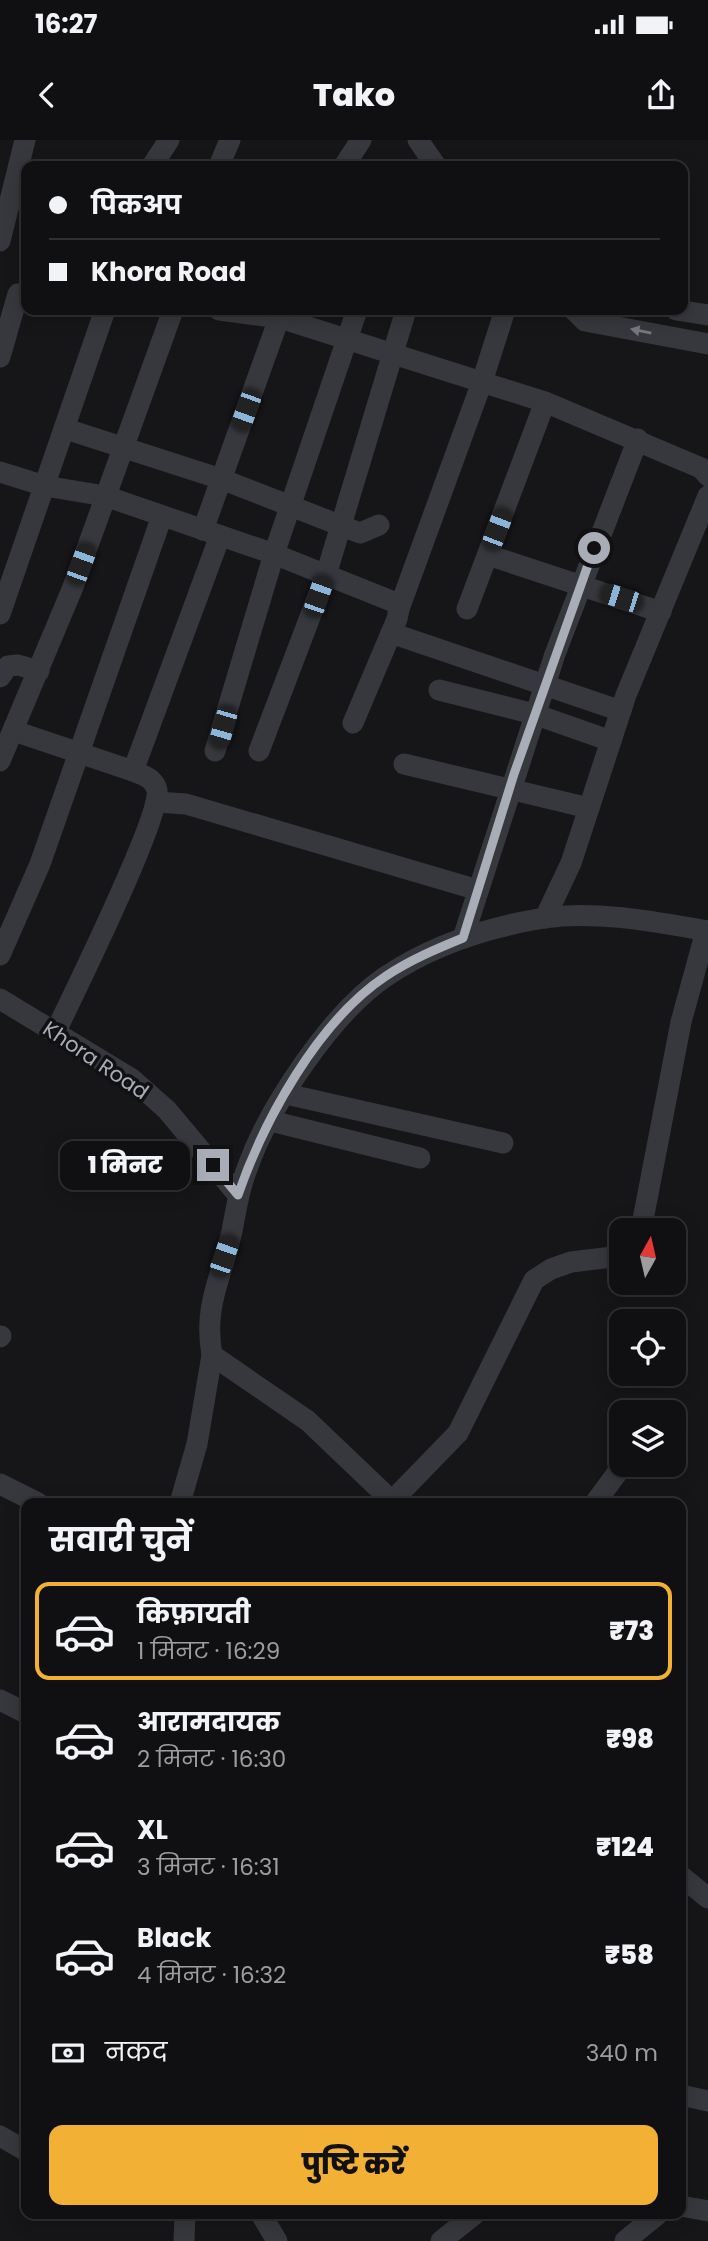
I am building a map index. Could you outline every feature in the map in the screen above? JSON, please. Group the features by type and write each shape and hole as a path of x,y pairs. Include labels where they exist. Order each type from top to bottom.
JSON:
{"street":[{"path":"0,241 25,140"},
{"path":"155,161 169,140"},
{"path":"221,161 230,140"},
{"path":"347,161 361,140"},
{"path":"418,140 428,161"},
{"path":"0,358 15,294"},
{"path":"688,312 708,315"},
{"path":"0,614 103,315"},
{"path":"0,761 39,671 171,315"},
{"path":"133,771 211,533 221,479 281,315"},
{"path":"284,315 545,402 638,439 701,468 708,476"},
{"path":"215,751 274,554 355,315"},
{"path":"259,751 326,575 404,315"},
{"path":"353,723 391,633 482,382 503,315"},
{"path":"579,315 585,321 708,344"},
{"path":"467,609 545,402"},
{"path":"66,429 221,479 360,533 379,525"},
{"path":"463,938 544,685 638,439"},
{"path":"0,472 46,486 105,496 274,554 394,601 399,609"},
{"path":"545,918 571,863 621,711 708,496"},
{"path":"0,955 40,864 162,516"},
{"path":"488,555 661,612"},
{"path":"391,633 621,711"},
{"path":"4,668 39,671"},
{"path":"439,690 534,714 611,741"},
{"path":"14,731 149,777 157,788 156,802 105,926 56,1031"},
{"path":"404,764 508,791 589,808"},
{"path":"156,802 186,804 478,890"},
{"path":"181,1498 199,1433 212,1355 209,1307 248,1165 311,1052 356,1002 384,978 428,952 463,938 545,918 645,921 707,931 681,1022 643,1218"},
{"name":"Khora Road","path":"0,999 132,1079 158,1102 238,1195"},
{"path":"286,1094 503,1143"},
{"path":"271,1121 420,1158"},
{"path":"397,1498 458,1433 474,1405 523,1296 534,1280 551,1269 571,1262 609,1257"},
{"path":"212,1355 308,1422 389,1498"},
{"path":"599,1498 614,1477"},
{"path":"0,1485 27,1498"},
{"path":"0,1700 21,1710"},
{"path":"686,1880 708,1898"},
{"path":"686,2096 708,2101"},
{"path":"0,2136 21,2148"},
{"path":"686,2207 708,2211"},
{"path":"184,2241 185,2219"},
{"path":"264,2219 277,2241"},
{"path":"441,2241 469,2219"},
{"path":"625,2241 652,2219"}],"route":[{"path":"213,1165 238,1195 248,1165 276,1111 311,1052 347,1010 384,978 428,952 463,938 514,774 594,548"}]}
